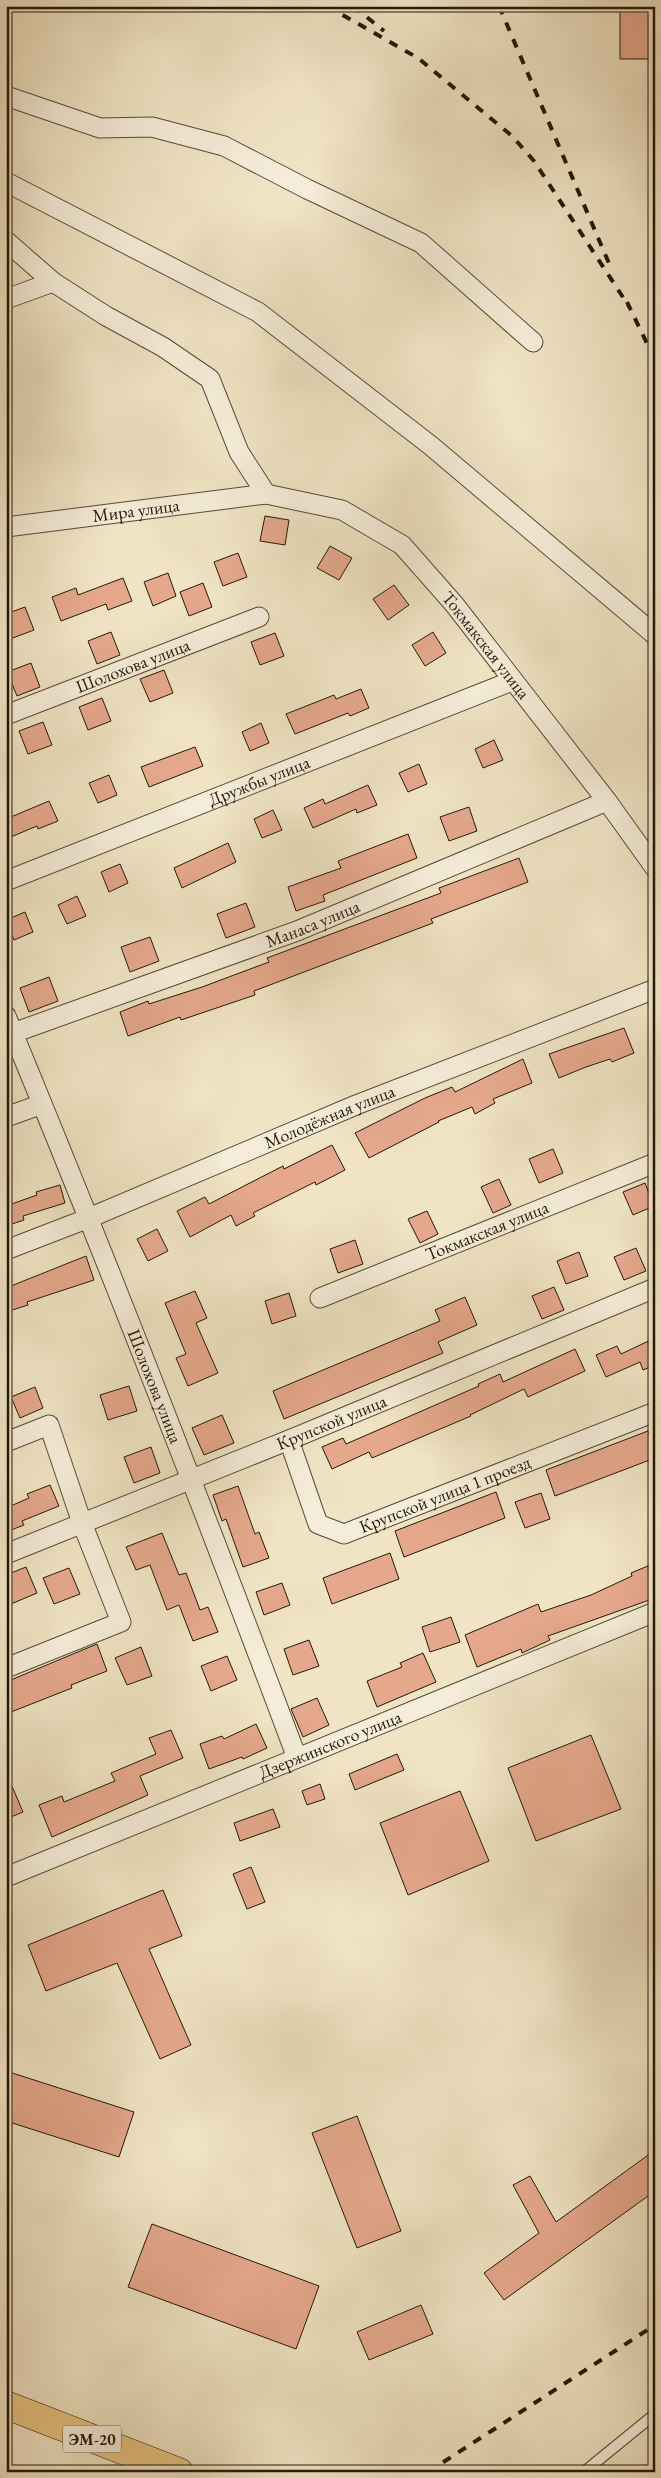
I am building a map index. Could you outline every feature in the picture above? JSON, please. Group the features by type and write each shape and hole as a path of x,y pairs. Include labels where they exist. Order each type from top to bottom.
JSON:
{"main road":[{"name":"ЭМ-20","path":"6,2405 179,2472"}],"street":[{"path":"6,96 100,128 152,126 224,146 306,189 420,243 533,342"},
{"path":"6,182 258,312 430,445 655,635"},
{"path":"6,241 53,282 106,316 163,347 210,379 239,452 266,494"},
{"path":"6,299 53,282"},
{"name":"Мира улица","path":"6,527 266,494"},
{"name":"Токмакская улица","path":"266,494 342,510 402,545 454,604 607,801 655,868"},
{"name":"Шолохова улица","path":"6,715 259,617"},
{"name":"Дружбы улица","path":"6,880 512,681"},
{"name":"Манаса улица","path":"10,1025 297,931 607,801"},
{"name":"Молодёжная улица","path":"6,1250 89,1218 356,1105 655,989"},
{"name":"Шолохова улица","path":"10,1025 192,1478 297,1758"},
{"path":"6,1117 42,1104"},
{"name":"Токмакская улица","path":"320,1298 655,1163"},
{"name":"Крупской улица","path":"6,1554 289,1440 655,1288"},
{"name":"Крупской улица 1 проезд","path":"289,1440 318,1524 344,1534 655,1412"},
{"path":"6,1442 49,1425 82,1522 120,1622 6,1668"},
{"name":"Дзержинского улица","path":"6,1876 655,1612"}],"lane":[{"path":"584,2472 655,2414"}],"building":[{"path":"620,6 655,6 655,59 620,59"},
{"path":"265,516 289,520 285,545 260,541"},
{"path":"330,546 352,558 339,580 317,568"},
{"path":"238,553 247,577 223,586 214,562"},
{"path":"168,573 176,596 153,606 144,582"},
{"path":"123,578 132,601 108,610 106,604 61,621 52,597 76,588 78,595"},
{"path":"203,583 212,607 189,616 180,592"},
{"path":"394,585 409,605 388,620 373,599"},
{"path":"25,607 34,630 10,639 6,628 6,614"},
{"path":"111,632 120,655 97,664 88,641"},
{"path":"433,632 446,653 425,666 412,645"},
{"path":"275,633 284,656 260,665 251,642"},
{"path":"31,663 40,687 17,696 7,672"},
{"path":"164,670 173,693 150,702 140,679"},
{"path":"361,689 369,708 350,716 348,713 295,734 286,714 334,695 336,699"},
{"path":"102,698 111,721 88,730 79,707"},
{"path":"43,722 52,745 28,754 19,731"},
{"path":"261,723 269,743 250,751 242,732"},
{"path":"494,740 503,760 483,768 475,749"},
{"path":"195,747 203,766 149,787 141,767"},
{"path":"419,764 427,784 408,792 399,773"},
{"path":"109,775 117,795 98,803 89,783"},
{"path":"368,785 377,805 357,813 356,809 313,828 304,808 323,799 325,804"},
{"path":"49,801 58,821 38,829 37,826 6,839 6,819"},
{"path":"469,807 477,831 449,841 440,817"},
{"path":"273,810 282,830 262,838 254,819"},
{"path":"408,834 417,858 323,895 325,901 296,911 288,887 341,868 338,861"},
{"path":"228,843 236,862 182,888 174,868"},
{"path":"519,858 528,882 431,919 433,923 254,991 255,995 181,1020 180,1017 128,1036 120,1012 148,1001 149,1004 202,987 269,962 267,958 441,893 439,888"},
{"path":"120,864 128,883 109,892 101,872"},
{"path":"77,896 86,916 67,924 58,905"},
{"path":"246,903 255,927 226,938 217,914"},
{"path":"25,912 33,932 14,940 6,920"},
{"path":"150,937 159,961 130,972 121,947"},
{"path":"49,977 58,1001 29,1012 20,988"},
{"path":"624,1028 634,1053 612,1062 610,1059 586,1067 559,1078 549,1054"},
{"path":"523,1059 532,1083 493,1099 495,1103 475,1114 472,1107 438,1121 369,1158 355,1133 425,1098 452,1087 455,1092"},
{"path":"332,1145 345,1170 316,1185 315,1182 253,1213 255,1216 236,1226 231,1215 190,1237 177,1211 205,1197 209,1204 283,1166 284,1169"},
{"path":"553,1149 563,1173 539,1183 529,1159"},
{"path":"499,1179 511,1205 493,1213 481,1187"},
{"path":"645,1183 654,1206 633,1215 623,1192"},
{"path":"60,1185 65,1203 23,1216 24,1220 6,1226 6,1206 37,1195 36,1192"},
{"path":"427,1211 438,1234 420,1243 408,1219"},
{"path":"157,1229 168,1251 148,1261 137,1239"},
{"path":"355,1240 363,1264 338,1273 330,1249"},
{"path":"636,1248 646,1271 624,1280 614,1257"},
{"path":"579,1252 588,1276 566,1284 557,1261"},
{"path":"86,1256 94,1280 27,1302 28,1305 6,1312 6,1288"},
{"path":"554,1287 564,1310 542,1319 532,1296"},
{"path":"195,1291 207,1318 196,1323 218,1373 188,1386 176,1358 186,1354 165,1303"},
{"path":"289,1293 296,1316 272,1324 265,1301"},
{"path":"465,1297 477,1325 438,1342 443,1353 284,1419 273,1391 440,1321 435,1310"},
{"path":"655,1338 655,1365 643,1370 640,1362 606,1377 596,1355 617,1346 621,1354"},
{"path":"575,1349 585,1371 528,1397 524,1389 471,1416 372,1458 369,1452 332,1469 322,1447 343,1438 346,1444 479,1386 478,1384 500,1374 503,1382"},
{"path":"129,1386 137,1411 108,1420 100,1395"},
{"path":"35,1387 43,1408 20,1418 11,1397"},
{"path":"222,1415 234,1443 204,1455 192,1428"},
{"path":"648,1431 655,1449 655,1458 555,1496 546,1470"},
{"path":"151,1447 160,1473 134,1483 124,1457"},
{"path":"50,1485 59,1506 22,1521 24,1525 6,1532 6,1508 29,1498 27,1494"},
{"path":"238,1486 255,1534 259,1532 269,1558 243,1567 226,1519 222,1521 213,1495"},
{"path":"496,1492 505,1518 404,1557 395,1531"},
{"path":"541,1493 550,1519 525,1528 515,1502"},
{"path":"162,1533 179,1575 186,1573 200,1610 208,1607 218,1632 193,1641 179,1605 167,1610 150,1565 136,1570 126,1547"},
{"path":"390,1553 399,1579 332,1604 323,1578"},
{"path":"655,1563 655,1598 548,1636 550,1640 522,1653 521,1649 477,1667 465,1635 538,1604 541,1612 591,1595 632,1576 631,1573"},
{"path":"26,1567 37,1593 11,1604 6,1593 6,1575"},
{"path":"69,1568 80,1594 54,1604 43,1578"},
{"path":"282,1583 290,1605 264,1615 256,1592"},
{"path":"451,1617 460,1642 430,1652 422,1627"},
{"path":"309,1640 319,1666 293,1675 284,1649"},
{"path":"97,1644 107,1671 71,1685 72,1688 6,1714 6,1682"},
{"path":"141,1647 152,1676 127,1685 115,1658"},
{"path":"423,1653 436,1682 377,1707 367,1681 402,1667 400,1663"},
{"path":"227,1656 237,1680 211,1691 201,1666"},
{"path":"317,1698 329,1725 303,1737 291,1709"},
{"path":"256,1724 267,1748 243,1759 242,1757 209,1769 200,1744 222,1736 224,1739"},
{"path":"171,1730 183,1758 140,1776 148,1795 52,1837 39,1805 62,1796 64,1802 115,1781 111,1773 156,1754 149,1738"},
{"path":"591,1735 621,1809 536,1841 508,1768"},
{"path":"397,1754 404,1770 355,1790 349,1774"},
{"path":"6,1772 23,1812 6,1819"},
{"path":"320,1784 325,1799 307,1805 302,1791"},
{"path":"460,1791 489,1861 408,1895 380,1823"},
{"path":"273,1809 280,1827 240,1841 234,1823"},
{"path":"251,1867 265,1902 247,1909 233,1874"},
{"path":"163,1890 182,1936 149,1949 191,2045 160,2059 117,1963 46,1991 28,1945"},
{"path":"6,2071 134,2112 119,2157 6,2121"},
{"path":"357,2116 401,2231 357,2248 312,2133"},
{"path":"655,2150 655,2191 504,2300 484,2273 539,2233 513,2185 530,2176 556,2222"},
{"path":"152,2224 319,2286 296,2349 128,2287"},
{"path":"421,2305 433,2334 369,2360 357,2332"}],"railway":[{"path":"327,6 418,58 512,136 534,161 630,308"},
{"path":"353,6 384,31"},
{"path":"499,6 611,268"},
{"path":"627,302 655,360"},
{"path":"428,2472 655,2325"}]}
